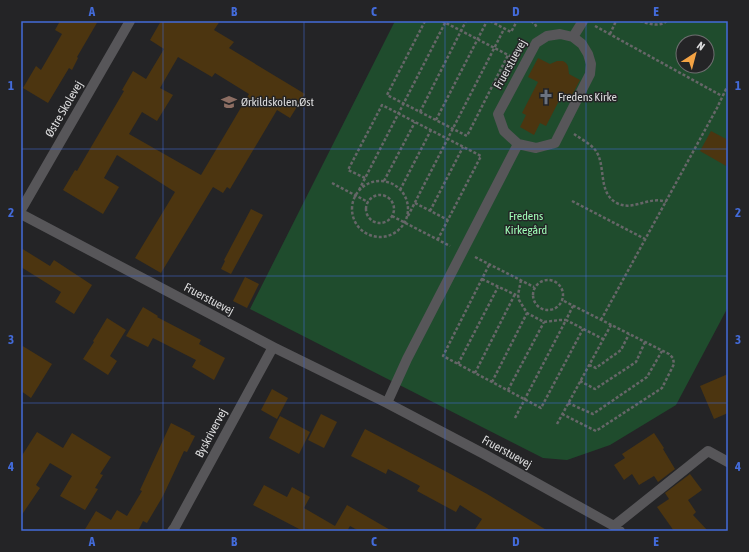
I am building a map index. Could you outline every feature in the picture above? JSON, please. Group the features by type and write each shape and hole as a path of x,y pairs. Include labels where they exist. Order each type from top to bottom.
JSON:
{"street":[{"name":"Østre Skolevej","path":"21,210 130,21"},
{"path":"387,404 407,359 518,144 536,148 555,143 563,128 590,74 591,64 588,54 582,44 573,37 587,23"},
{"name":"Fruerstuevej","path":"518,144 504,131 498,114 536,43 547,36 560,34 573,37"},
{"name":"Fruerstuevej","path":"21,214 272,347 484,454 617,529 708,452 728,462"},
{"name":"Byskrivervej","path":"177,530 272,347"}],"path":[{"path":"425,21 388,95 467,136 508,55"},
{"path":"442,21 525,64"},
{"path":"420,112 466,21"},
{"path":"436,120 488,21 511,32 517,21"},
{"path":"610,34 616,21"},
{"path":"640,21 648,24 660,25 667,21"},
{"path":"446,22 353,203 352,212 360,228 366,233 374,236 383,236 399,230 408,216 504,28"},
{"path":"587,23 610,34 722,96"},
{"path":"601,320 728,87"},
{"path":"365,178 348,170 382,104 481,156 438,239"},
{"path":"384,181 415,122"},
{"path":"563,128 582,139 595,150 601,165 604,186 609,197 615,203 628,206 655,200 662,200 666,202"},
{"path":"400,190 431,130"},
{"path":"430,211 463,146"},
{"path":"360,190 377,181 390,183 404,195 407,202 408,216"},
{"path":"332,183 368,202"},
{"path":"379,195 387,197 391,200 394,208 392,216 389,220 384,222 375,222 368,216 366,211 368,202 375,196 379,195"},
{"path":"572,201 645,239"},
{"path":"415,203 448,220"},
{"path":"489,265 443,356 541,408 583,329"},
{"path":"482,279 519,296"},
{"path":"521,280 519,296 527,313 544,322 566,320 603,339"},
{"path":"542,280 552,280 557,282 563,290 562,300 556,308 551,310 541,309 534,301 532,291 534,286 542,280"},
{"path":"458,364 498,287"},
{"path":"475,373 515,294"},
{"path":"562,300 669,354 673,358 674,364 662,388 596,431 562,414"},
{"path":"515,418 574,306"},
{"path":"492,382 527,313"},
{"path":"508,390 544,322"},
{"path":"557,424 611,325"},
{"path":"589,365 596,368 621,350 629,334"},
{"path":"580,381 595,389 636,362 646,342"},
{"path":"568,403 593,414 647,377 662,351"}],"green space":[{"name":"Fredens Kirkegård","path":"395,21 728,21 728,307 676,405 610,445 567,460 543,458 250,309"}],"building":[{"path":"60,21 98,21 77,57 78,58 72,70 69,68 48,103 23,88 36,66 41,70 62,34 55,30"},
{"path":"161,21 220,21 214,30 234,42 229,48 305,94 290,118 277,110 230,189 227,187 223,193 213,187 161,273 135,258 175,192 117,155 104,178 119,187 103,214 63,190 75,170 77,171 124,91 122,90 133,71 146,79 164,49 150,40","holes":["178,57 212,77 215,73 249,94 201,175 129,134 142,112 157,121 173,95 160,88"]},
{"name":"Fredens Kirke","path":"538,58 550,64 557,61 563,61 568,66 569,74 580,80 570,99 562,95 546,126 540,123 534,135 520,127 526,115 522,113 538,82 528,77"},
{"path":"711,131 728,140 728,167 700,151"},
{"path":"251,209 263,215 231,274 221,269 225,261 224,260"},
{"path":"21,248 50,266 54,260 92,285 74,314 55,302 61,292 21,267"},
{"path":"245,277 259,284 247,308 233,301"},
{"path":"143,307 158,316 157,317 201,340 199,344 225,358 214,380 192,367 196,360 153,338 148,347 126,336"},
{"path":"107,318 126,330 110,356 117,361 108,375 83,359"},
{"path":"21,345 52,364 31,398 21,391"},
{"path":"728,374 728,413 714,419 700,386"},
{"path":"272,389 288,398 277,419 261,410"},
{"path":"321,414 337,422 324,448 308,440"},
{"path":"280,416 310,432 299,454 269,438"},
{"path":"171,423 195,436 187,452 184,451 163,496 147,523 143,521 138,531 84,531 96,511 111,520 117,510 127,516 142,491 140,490"},
{"path":"365,429 487,494 548,531 474,531 482,519 460,505 456,512 417,491 420,486 388,469 386,474 351,456"},
{"path":"37,432 63,448 72,433 111,457 100,474 103,475 95,488 98,489 85,510 60,496 72,476 50,463 36,485 40,488 21,516 21,457"},
{"path":"654,433 675,469 658,482 654,476 639,485 632,474 624,480 614,465 625,458 622,454"},
{"path":"690,474 702,490 688,500 696,512 693,515 708,531 674,531 657,507 669,499 665,493"},
{"path":"264,485 287,497 292,487 310,497 304,508 335,526 347,505 392,531 359,531 350,526 347,531 303,531 253,505"}],"place":[{"name":"Fredens Kirke","path":"546,97"},
{"name":"Ørkildskolen,Øst","path":"229,102"}]}
